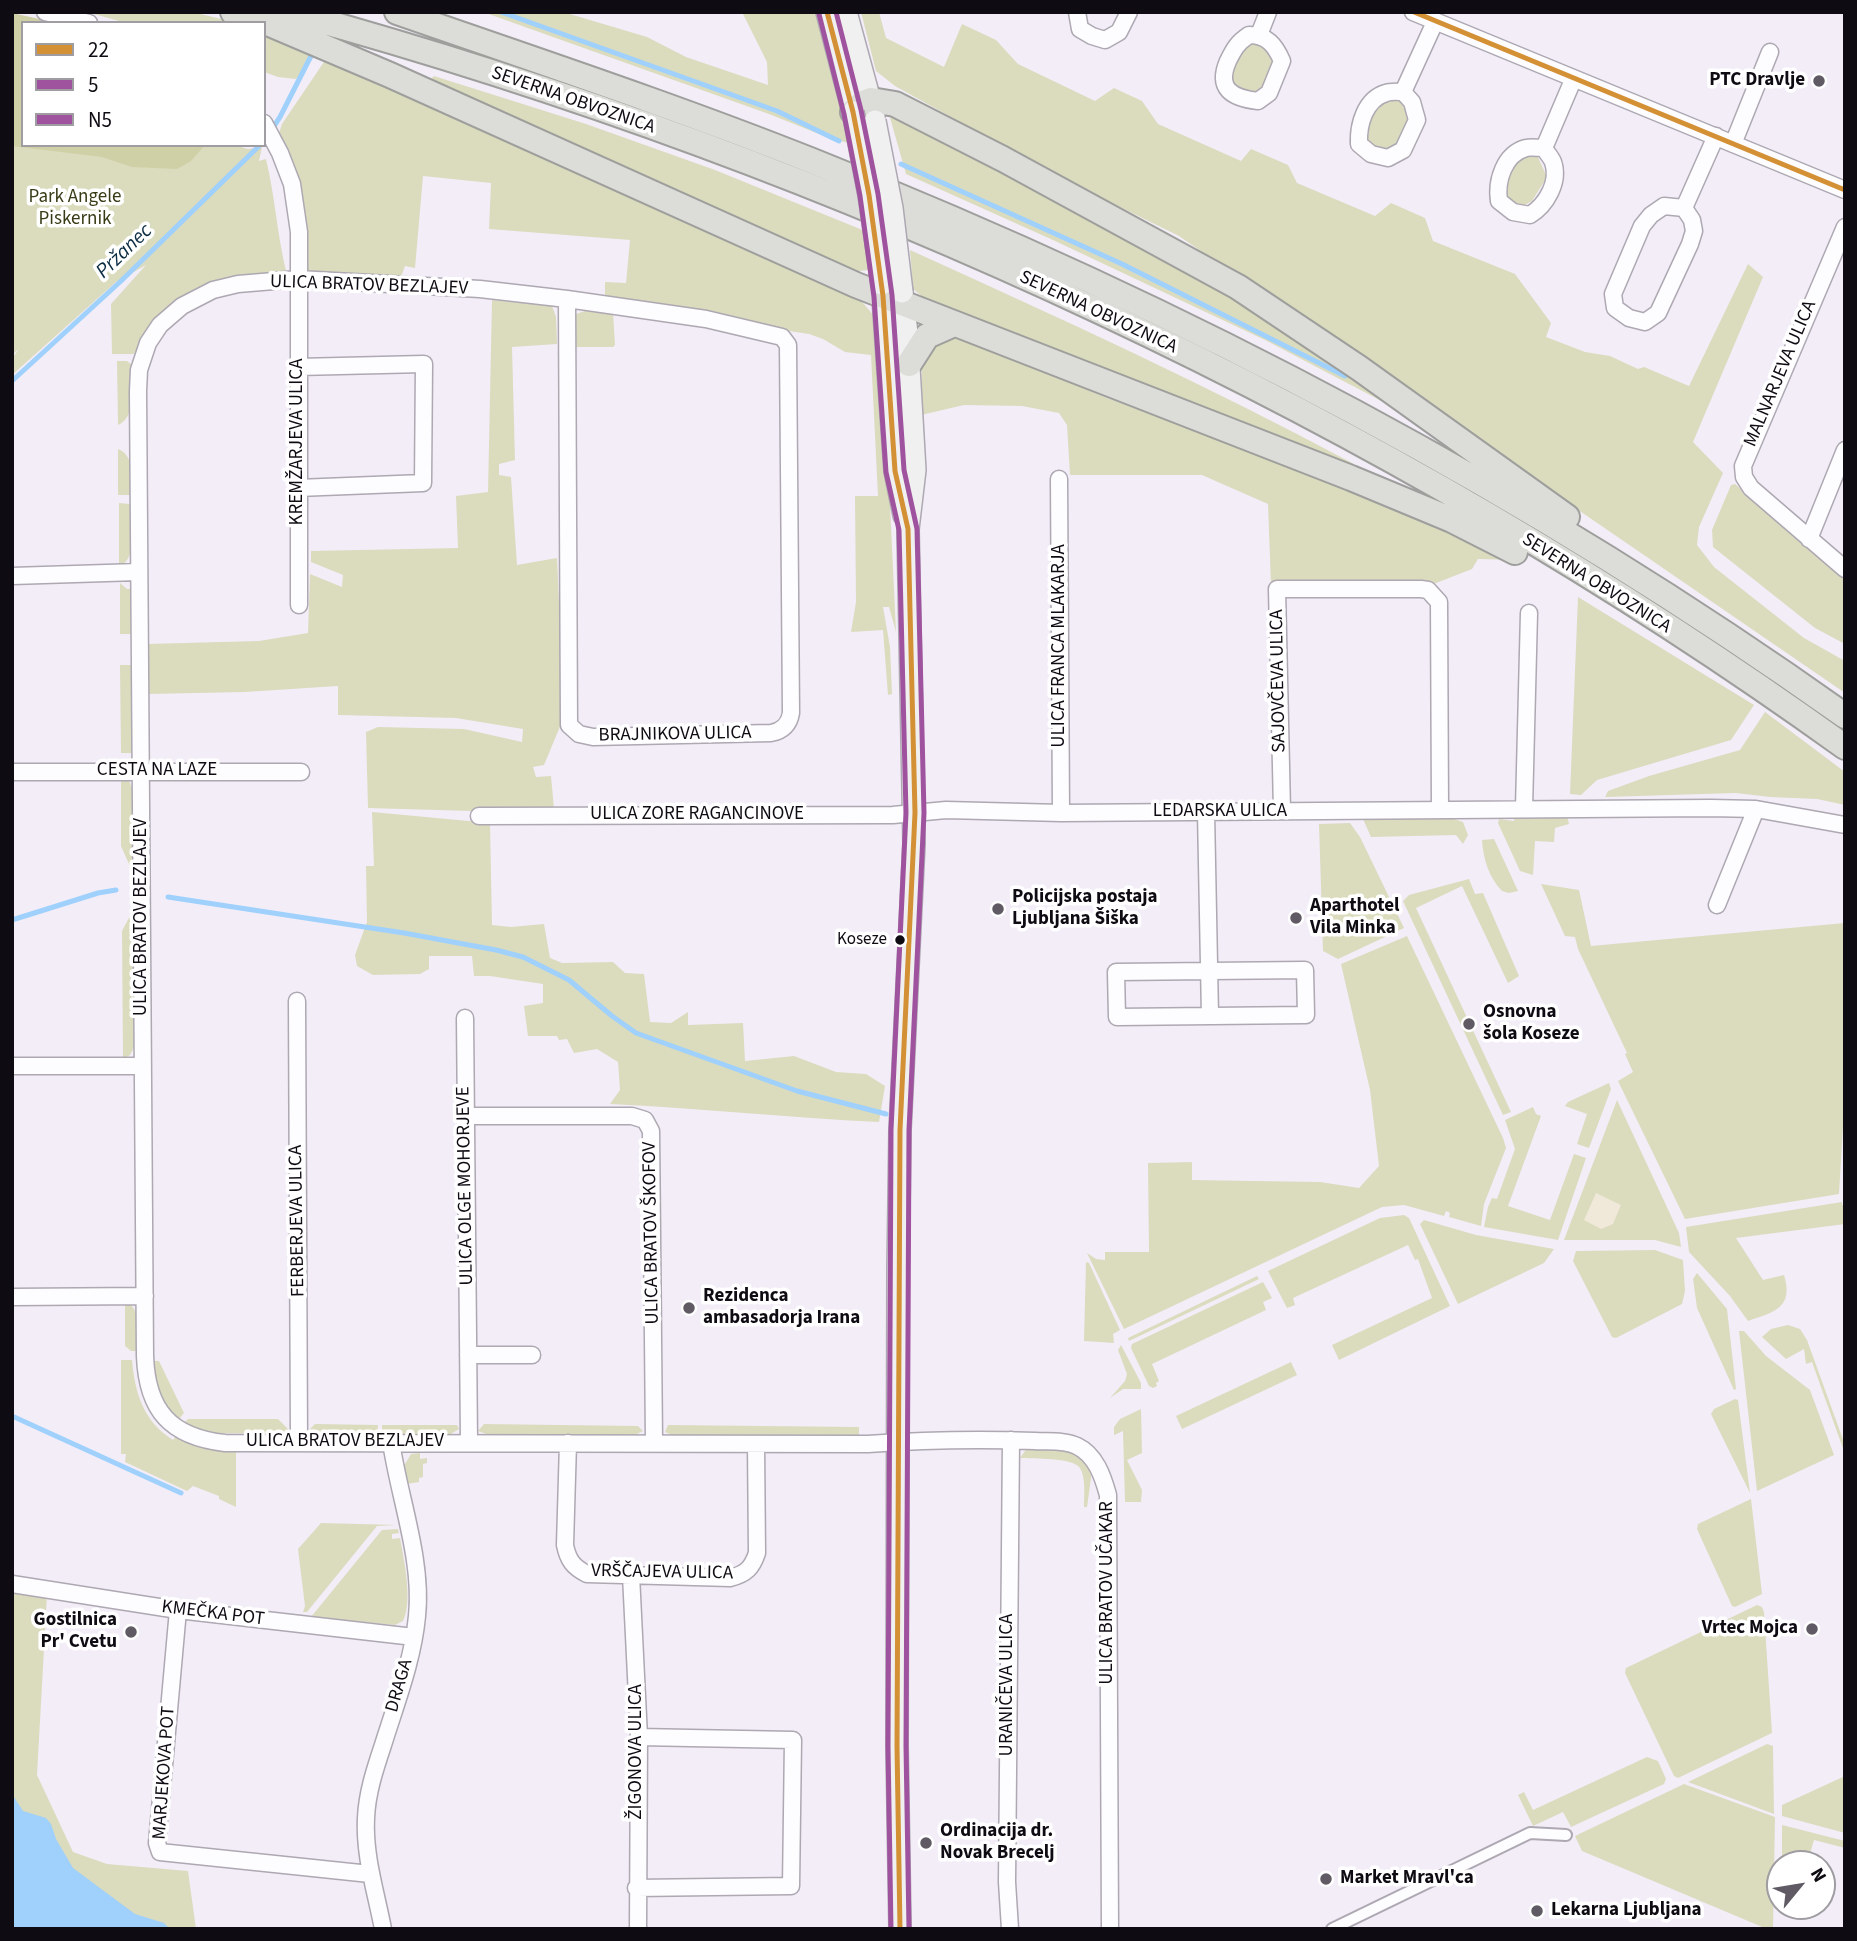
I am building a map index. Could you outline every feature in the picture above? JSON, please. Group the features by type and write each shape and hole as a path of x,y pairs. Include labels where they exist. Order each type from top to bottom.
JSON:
{"highway":[{"path":"233,12 262,21"},
{"name":"SEVERNA OBVOZNICA","path":"289,12 489,72 659,130 828,194 996,265 1171,346 1318,422 1475,510 1727,665 1845,747"},
{"name":"SEVERNA OBVOZNICA","path":"397,12 656,102 809,160 921,205 1209,338 1371,423 1532,514 1659,591 1845,716"},
{"path":"266,22 892,294 954,324 1396,496 1492,539 1584,591 1629,603"},
{"path":"866,111 895,104 956,134 1238,287 1359,368 1546,503 1626,554 1659,591"},
{"path":"909,365 927,336 954,324"}],"main road":[{"path":"827,12 866,111"},
{"path":"846,12 866,111 892,208 895,471 908,529"},
{"path":"892,294 909,365 915,470 908,529 915,813 900,1130 897,1746 900,1929"}],"street":[{"path":"45,12 81,21"},
{"path":"1077,12 1080,29 1105,40 1119,33 1129,12"},
{"path":"1259,35 1268,12"},
{"path":"1413,12 1845,190"},
{"path":"1403,92 1435,22"},
{"path":"1733,144 1770,52"},
{"path":"1544,148 1573,80"},
{"path":"266,127 292,184 299,232 298,279"},
{"path":"1684,208 1716,136"},
{"path":"1664,206 1684,208 1692,220 1694,231 1658,313 1645,322 1629,318 1615,308 1613,294 1642,226 1664,206"},
{"name":"MALNARJEVA ULICA","path":"1845,227 1742,466 1744,477 1751,488 1845,569"},
{"name":"ULICA BRATOV BEZLAJEV","path":"788,345 778,334 706,319 568,299 480,289 298,279 238,284 213,290 182,306 160,324 148,343 141,358 138,380 146,1379 155,1405 168,1421 183,1433 206,1441 225,1443 899,1442"},
{"name":"KREMŽARJEVA ULICA","path":"298,279 299,605"},
{"name":"BRAJNIKOVA ULICA","path":"568,299 568,716 569,725 579,734 593,737 771,733 783,728 790,719 788,345"},
{"path":"298,367 424,364 423,483 298,488"},
{"path":"1809,539 1845,450"},
{"name":"ULICA FRANCA MLAKARJA","path":"1059,479 1061,813"},
{"path":"12,576 138,572"},
{"name":"SAJOVČEVA ULICA","path":"1282,811 1277,589 1421,589 1428,590 1439,602 1440,809"},
{"path":"1524,808 1529,613"},
{"name":"CESTA NA LAZE","path":"12,772 301,772"},
{"name":"LEDARSKA ULICA","path":"915,813 946,810 1061,813 1524,808 1755,809 1845,825"},
{"path":"1717,905 1755,809"},
{"path":"1206,812 1210,1016"},
{"name":"ULICA ZORE RAGANCINOVE","path":"479,816 915,813"},
{"path":"1305,970 1306,1015 1117,1017 1116,972 1209,971 1305,970"},
{"name":"FERBERJEVA ULICA","path":"296,1001 299,1441"},
{"name":"ULICA OLGE MOHORJEVE","path":"465,1018 469,1442"},
{"path":"12,1066 144,1066"},
{"name":"ULICA BRATOV ŠKOFOV","path":"466,1116 632,1116 645,1120 651,1130 654,1442"},
{"path":"12,1297 145,1296"},
{"path":"468,1355 532,1355"},
{"name":"ULICA BRATOV UČAKAR","path":"899,1442 930,1439 1010,1440 1077,1446 1098,1467 1108,1495 1110,1929"},
{"name":"URANIČEVA ULICA","path":"1010,1440 1007,1868 1010,1929"},
{"name":"DRAGA","path":"383,1929 370,1874 366,1819 369,1793 414,1637 418,1614 415,1570 391,1442"},
{"name":"VRŠČAJEVA ULICA","path":"568,1443 565,1545 568,1559 576,1569 587,1574 730,1578 743,1574 753,1565 757,1553 755,1444"},
{"name":"ŽIGONOVA ULICA","path":"631,1575 639,1737 636,1888 638,1929"},
{"name":"KMEČKA POT","path":"12,1584 178,1610 414,1637"},
{"name":"MARJEKOVA POT","path":"178,1610 157,1843 160,1852 370,1874"},
{"path":"636,1888 791,1886 793,1740 639,1737"},
{"path":"1332,1929 1530,1833 1566,1835"}],"green space":[{"path":"87,12 192,12 230,21 119,21"},
{"path":"483,12 563,12 647,37 686,57 768,85 767,62 742,12 816,12 849,143 829,138"},
{"path":"861,12 879,12 886,38 944,67 962,24 996,40 1018,64 1095,101 1114,88 1142,101 1158,124 1241,161 1251,149 1288,165 1297,183 1375,216 1391,203 1425,218 1433,241 1515,274 1551,323 1546,337 1585,352 1610,356 1638,369 1644,367 1689,386 1748,264 1763,277 1693,442 1723,473 1699,527 1697,545 1714,567 1804,638 1845,661 1845,693 1179,236 1067,181 895,86 876,71"},
{"path":"12,13 49,21 21,21 21,147 203,147 191,161 177,169 132,167 102,157 12,146"},
{"name":"Park Angele Piskernik","path":"12,28 21,147 262,147 259,161 266,159 286,271 271,277 226,280 147,332 134,354 112,354 111,304 146,265 116,282 12,375 12,358 19,349 12,355"},
{"path":"266,32 318,52 296,79 266,73"},
{"path":"1263,40 1273,63 1260,95 1248,101 1227,83 1241,48 1254,41"},
{"path":"328,56 853,294 864,304 875,317 887,440 896,632 889,607 883,607 890,647 892,694 888,695 883,630 851,632 856,602 855,496 878,496 871,355 845,352 809,334 728,322 669,305 605,301 605,282 626,283 630,240 489,229 491,183 423,176 415,268 405,266 401,277 305,275 303,258 307,231 288,154 279,133 282,124"},
{"path":"434,76 586,124 715,170 865,231 868,270 851,272 430,80"},
{"path":"1400,99 1410,122 1396,146 1387,151 1372,146 1365,135 1373,115 1385,102"},
{"path":"889,114 937,135 1236,294 1412,417 1265,340 906,174"},
{"path":"1524,155 1537,155 1547,177 1532,201 1523,206 1509,201 1502,190 1512,164"},
{"path":"910,250 1189,380 1354,464 1352,467 934,306 913,289"},
{"path":"492,300 552,306 556,317 557,344 512,347 515,460 499,464 499,475 511,477 517,565 557,558 564,717 544,765 533,767 536,777 551,776 554,809 507,807 472,811 368,808 366,732 378,727 464,729 522,742 523,729 456,718 338,715 338,686 148,694 147,644 259,641 308,633 310,574 342,587 343,575 311,562 311,551 458,548 456,496 488,492"},
{"path":"585,311 613,313 613,347 574,347 576,314"},
{"path":"943,336 957,336 1107,398 1412,512 1517,560 1478,559 1472,569 1431,585 1271,585 1268,504 1202,475 1070,475 1067,425 1059,413 1022,406 964,405 921,415 922,355"},
{"path":"117,361 127,361 132,365 131,407 124,421 118,425"},
{"path":"118,449 124,452 130,462 130,495 118,495"},
{"path":"1735,484 1845,579 1845,644 1815,628 1713,547 1712,530 1731,485"},
{"path":"119,503 130,504 132,548 125,562 119,567"},
{"path":"120,583 131,589 132,634 120,634"},
{"path":"1578,597 1754,705 1731,740 1597,780 1581,795 1570,794"},
{"path":"120,665 132,665 132,753 121,753"},
{"path":"1765,712 1845,772 1845,805 1817,799 1736,793 1605,797 1608,791 1649,776 1740,750"},
{"path":"121,776 129,781 133,790 133,873 121,846"},
{"path":"372,812 490,823 492,925 511,927 544,924 550,958 562,963 613,962 625,973 644,974 650,1022 671,1023 688,1012 688,1025 743,1023 745,1061 794,1056 836,1072 866,1074 885,1086 879,1122 610,1104 620,1090 618,1062 597,1049 574,1053 567,1039 559,1040 557,1036 528,1036 524,1006 543,1003 543,984 474,976 472,956 429,956 429,969 420,974 373,975 357,966 355,955 367,922 366,866 374,866"},
{"path":"1567,816 1569,824 1555,828 1554,842 1535,841 1533,875 1520,871 1498,823 1499,819 1514,821 1514,817"},
{"path":"1363,819 1454,819 1463,822 1468,835 1463,844 1456,835 1371,837"},
{"path":"1350,823 1360,837 1404,928 1338,959 1323,951 1319,824"},
{"path":"1494,839 1518,891 1502,891 1490,874 1482,840"},
{"path":"1469,879 1475,894 1483,893 1519,976 1508,983 1462,886 1416,908 1511,1112 1503,1115 1403,901 1409,895"},
{"path":"1541,884 1579,890 1591,946 1845,923 1845,1091 1839,1194 1685,1219 1618,1081 1633,1072 1625,1054 1627,1053 1578,949 1575,937 1565,936"},
{"path":"131,914 134,914 135,1046 130,1055 123,1059 122,931"},
{"path":"1407,936 1506,1148 1484,1204 1481,1226 1449,1217 1450,1213 1446,1211 1444,1216 1404,1205 1382,1207 1124,1329 1087,1253 1096,1259 1105,1260 1105,1252 1149,1252 1148,1163 1192,1162 1192,1180 1320,1182 1359,1188 1379,1166 1370,1090 1341,964"},
{"path":"1609,1083 1611,1089 1589,1148 1577,1144 1587,1114 1565,1106 1568,1102"},
{"path":"1617,1100 1679,1233 1681,1247 1655,1240 1564,1240"},
{"path":"1533,1107 1536,1114 1541,1116 1508,1206 1550,1220 1574,1154 1586,1158 1558,1240 1484,1227 1488,1207 1492,1198 1497,1199 1515,1149 1505,1120"},
{"path":"1842,1202 1842,1205 1845,1205 1845,1224 1736,1238 1763,1280 1784,1275 1786,1286 1784,1302 1780,1307 1748,1321 1730,1296 1689,1252 1686,1227"},
{"path":"1404,1215 1409,1218 1450,1306 1339,1360 1332,1345 1432,1298 1418,1259 1415,1260 1408,1245 1293,1298 1295,1305 1287,1308 1268,1271 1380,1218"},
{"path":"1424,1220 1476,1235 1554,1249 1544,1263 1458,1304 1420,1224"},
{"path":"1655,1250 1683,1260 1685,1291 1682,1304 1616,1338 1612,1337 1573,1261 1576,1251"},
{"path":"1086,1262 1089,1263 1120,1330 1113,1334 1114,1343 1084,1341"},
{"path":"1697,1273 1727,1309 1734,1390 1697,1308 1693,1279"},
{"path":"1257,1276 1259,1279 1129,1341 1128,1338"},
{"path":"1263,1282 1272,1298 1263,1302 1266,1310 1152,1364 1159,1381 1153,1388 1149,1386 1131,1348 1132,1344"},
{"path":"125,1301 131,1305 137,1316 137,1351 131,1351 125,1346"},
{"path":"1788,1325 1800,1329 1807,1340 1845,1445 1845,1454 1812,1362 1806,1364 1804,1349 1786,1359 1762,1337 1771,1329"},
{"path":"1739,1331 1744,1331 1766,1356 1810,1390 1834,1455 1757,1491"},
{"path":"1121,1345 1141,1383 1141,1389 1123,1389 1110,1398 1125,1381 1127,1374 1118,1350"},
{"path":"121,1360 132,1360 135,1384 142,1405 154,1424 173,1440 176,1436 205,1447 236,1449 236,1507 219,1499 219,1496 193,1486 187,1491 125,1462 126,1454 121,1454"},
{"path":"153,1361 159,1361 184,1413 179,1419 167,1407 159,1393"},
{"path":"1291,1362 1297,1375 1182,1429 1176,1416"},
{"path":"1738,1400 1750,1493 1711,1414 1714,1409"},
{"path":"1141,1409 1142,1453 1127,1460 1142,1490 1141,1502 1125,1502 1123,1431 1114,1435 1114,1427 1120,1419"},
{"path":"188,1419 278,1419 289,1430 280,1434 210,1433 184,1423"},
{"path":"315,1424 378,1425 377,1435 319,1434 309,1430"},
{"path":"484,1424 638,1426 643,1431 635,1435 489,1435 478,1431"},
{"path":"382,1425 457,1425 459,1429 449,1435 382,1435"},
{"path":"668,1425 859,1427 859,1436 674,1436 665,1432"},
{"path":"1058,1447 1080,1455 1092,1471 1087,1507 1084,1507 1083,1477 1076,1464 1061,1460 1020,1458 1027,1448"},
{"path":"420,1453 420,1459 427,1458 427,1463 423,1464 423,1477 419,1478 419,1482 406,1484 402,1464 405,1464 411,1454"},
{"path":"1751,1499 1762,1594 1735,1607 1732,1606 1697,1529 1698,1524"},
{"path":"321,1523 397,1525 377,1526 307,1612 303,1612 305,1606 298,1549"},
{"path":"398,1529 399,1533 392,1534 392,1539 400,1538 408,1592 403,1621 395,1625 311,1617 382,1530"},
{"path":"12,1590 47,1595 37,1775 73,1852 107,1864 188,1871 196,1929 12,1929"},
{"path":"1757,1605 1762,1607 1764,1612 1772,1733 1678,1778 1674,1776 1625,1673 1626,1668"},
{"path":"1767,1744 1773,1746 1774,1814 1688,1782"},
{"path":"1647,1757 1658,1761 1666,1779 1664,1784 1571,1827 1563,1812 1533,1826 1518,1795 1524,1792 1533,1810"},
{"path":"1845,1776 1845,1833 1782,1816 1782,1805"},
{"path":"1684,1784 1775,1817 1774,1850 1766,1850 1766,1920 1773,1920 1773,1929 1767,1929 1582,1851 1575,1836"},
{"path":"1782,1825 1845,1841 1845,1848 1814,1840 1811,1850 1782,1850"}],"sand":[{"path":"1596,1193 1621,1205 1613,1224 1601,1229 1584,1220"}],"water":[{"path":"12,1794 23,1811 46,1818 51,1824 56,1839 73,1868 135,1914 164,1923 170,1929 12,1929"}],"waterway":[{"path":"501,12 777,111 839,141"},
{"name":"Pržanec","path":"272,129 312,54"},
{"name":"Pržanec","path":"12,381 121,281 258,147"},
{"path":"901,164 1122,264 1345,376"},
{"path":"12,920 98,893 116,890"},
{"path":"168,897 404,933 523,957 569,980 636,1033 797,1091 886,1114"},
{"path":"12,1416 181,1493"}],"transit line":[{"name":"22","path":"827,12 853,112 869,195 883,296 895,471 908,529 915,813 900,1130 897,1746 900,1929"},
{"name":"N5","path":"836,12 861,110 878,194 892,295 904,470 917,529 924,813 909,1130 906,1746 909,1929"},
{"name":"22","path":"1414,12 1845,190"},
{"name":"5","path":"819,14 844,114 860,196 874,297 886,472 899,530 906,813 891,1130 888,1746 891,1929"}],"place":[{"name":"PTC Dravlje","path":"1819,81"},
{"name":"Policijska postaja Ljubljana Šiška","path":"998,909"},
{"name":"Aparthotel Vila Minka","path":"1296,918"},
{"name":"Koseze","path":"900,940"},
{"name":"Osnovna šola Koseze","path":"1469,1024"},
{"name":"Rezidenca ambasadorja Irana","path":"689,1308"},
{"name":"Vrtec Mojca","path":"1812,1629"},
{"name":"Gostilnica Pr' Cvetu","path":"131,1632"},
{"name":"Ordinacija dr. Novak Brecelj","path":"926,1843"},
{"name":"Market Mravl'ca","path":"1326,1879"},
{"name":"Lekarna Ljubljana","path":"1537,1911"}]}
